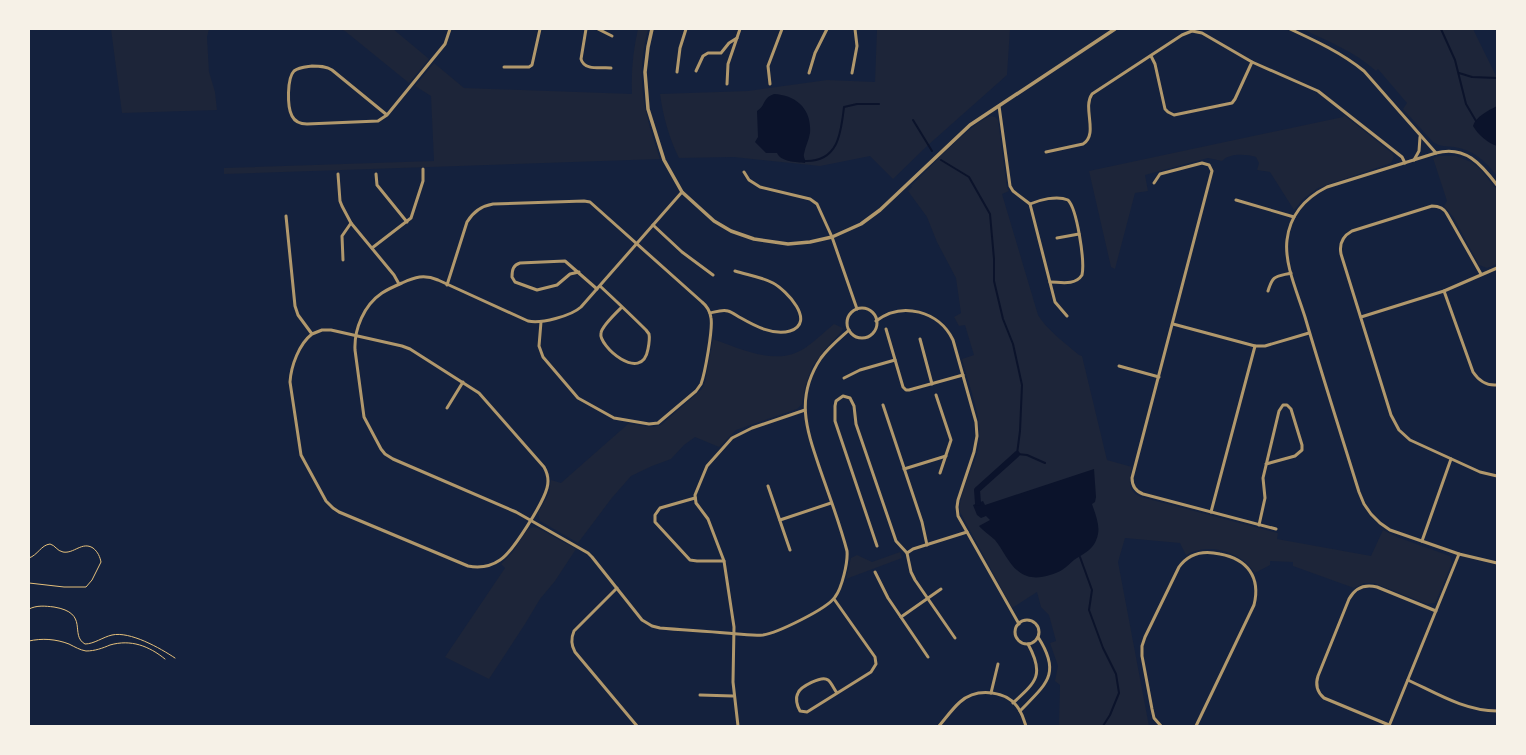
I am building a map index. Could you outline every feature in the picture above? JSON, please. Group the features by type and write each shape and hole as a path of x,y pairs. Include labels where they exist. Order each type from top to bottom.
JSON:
{"street":[{"path":"387,115 332,70 326,67 301,67 294,71 290,76 290,110 294,119 300,123 373,122 387,115 446,44 450,29"},
{"path":"504,67 529,67 532,65 540,29"},
{"path":"586,29 581,59 583,64 588,67 611,68"},
{"path":"598,29 612,36"},
{"path":"652,29 645,72 648,109 664,160 682,192 714,221 731,231 754,239 788,244 810,242 832,237 861,224 880,210 970,125 1115,29"},
{"path":"676,72 680,48 686,29"},
{"path":"727,84 728,64 740,29"},
{"path":"770,84 768,66 782,29"},
{"path":"809,73 815,53 827,29"},
{"path":"852,73 857,46 855,29"},
{"path":"1290,29 1328,47 1353,62 1364,71 1436,153"},
{"path":"1046,152 1083,144 1088,138 1090,124 1088,102 1092,94 1182,34 1196,32 1202,33 1252,62 1318,92 1402,157 1405,163"},
{"path":"696,71 702,56 708,53 721,53 729,43 737,38"},
{"path":"1151,56 1155,64 1165,109 1174,115 1232,103 1236,99 1252,62"},
{"path":"999,106 1010,186 1013,191 1030,204 1056,304 1067,316"},
{"path":"1414,160 1421,144 1420,136"},
{"path":"1497,185 1482,166 1468,156 1451,152 1436,153 1327,187 1314,194 1308,199 1294,217 1289,228 1286,245 1288,264 1364,504 1376,519 1385,527 1396,532 1459,554 1497,563"},
{"path":"1154,183 1160,174 1202,163 1209,165 1212,171 1132,478 1133,486 1137,491 1143,494 1276,529"},
{"path":"372,248 411,218 423,181 423,169"},
{"path":"744,172 753,184 813,201 817,204 832,237 857,310"},
{"path":"338,174 340,201 351,223 394,275 399,284"},
{"path":"376,174 377,185 407,222"},
{"path":"682,192 599,287 576,311 541,322 531,322 433,278 422,276 413,278 380,294 368,306 362,316 354,345 364,417 378,445 385,454 393,459 502,505 588,553 642,620 652,626 734,634 759,635 774,632 827,605 834,599 839,589 848,555 808,434 805,410 808,388 816,366 830,347 849,330"},
{"path":"1030,204 1037,201 1061,198 1068,200 1072,206 1082,248 1081,277 1072,282 1050,282"},
{"path":"1236,200 1294,217"},
{"path":"448,285 467,222 476,210 488,204 587,201 594,205 702,302 710,313 711,328 702,382 700,387 662,420 649,424 614,418 578,398 540,352 541,322"},
{"path":"1481,274 1448,214 1442,208 1438,207 1432,206 1352,231 1343,239 1340,250 1391,415 1396,425 1410,440 1486,474 1497,476"},
{"path":"286,216 295,306 298,315 312,334"},
{"path":"343,260 342,236 351,223"},
{"path":"653,225 682,252 713,275"},
{"path":"1057,238 1079,234"},
{"path":"579,272 570,274 557,285 536,290 515,282 512,277 513,267 516,264 565,261 599,287 622,307 649,334 647,354 645,359 638,363 629,363 618,357 607,346 601,336 602,329 622,307"},
{"path":"1361,318 1444,291 1497,268"},
{"path":"710,313 727,310 753,325 781,333 796,328 800,322 801,317 797,305 779,287 767,280 735,271"},
{"path":"1268,291 1271,281 1274,278 1291,273"},
{"path":"1444,291 1473,372 1478,379 1485,384 1497,385"},
{"path":"861,308 869,310 875,317 876,321 874,332 864,338 857,337 849,330 847,323 849,316 857,310 861,308"},
{"path":"876,321 882,317 904,310 917,311 934,318 945,327 951,336 976,422 977,436 974,452 957,504 958,516 1019,624"},
{"path":"1173,324 1255,346 1265,346 1309,333"},
{"path":"886,329 903,387 905,389 909,390 963,376"},
{"path":"331,330 406,347 463,382 483,397 542,464 548,479 547,489 530,520 509,552 501,560 485,567 462,565 339,512 330,506 301,456 290,382 292,371 302,344 312,334 317,331 331,330"},
{"path":"920,339 932,384"},
{"path":"1211,512 1255,346"},
{"path":"844,378 860,370 895,360"},
{"path":"1119,366 1159,377"},
{"path":"447,408 463,382"},
{"path":"936,394 950,438 950,444 940,472"},
{"path":"877,546 835,421 835,404 838,399 843,396 850,398 853,403 856,424 896,541 907,552 913,576 955,638"},
{"path":"883,405 922,522 927,545"},
{"path":"1259,525 1265,498 1263,478 1266,464 1279,411 1283,405 1287,405 1291,409 1302,450 1299,454 1294,456 1266,464"},
{"path":"738,726 734,696 734,634 724,561 708,519 698,506 695,498 697,489 707,466 732,438 752,428 805,410"},
{"path":"904,469 946,456"},
{"path":"1422,541 1451,459"},
{"path":"768,486 790,550"},
{"path":"695,498 660,508 655,515 656,522 690,560 724,561"},
{"path":"780,520 831,503"},
{"path":"907,552 966,532"},
{"path":"1161,726 1154,718 1152,710 1142,656 1143,642 1179,567 1185,560 1193,555 1202,552 1211,552 1230,556 1239,560 1246,567 1255,582 1256,599 1196,726"},
{"path":"1436,611 1377,587 1369,586 1360,588 1349,599 1318,676 1316,683 1318,690 1324,698 1389,725 1408,680 1436,611 1459,554"},
{"path":"875,572 888,598 928,657"},
{"path":"617,588 574,631 572,642 575,652 637,726"},
{"path":"901,617 941,589"},
{"path":"834,599 875,657 876,664 871,672 807,712 800,711 798,707 796,698 798,692 818,679 822,678 828,680 837,693"},
{"path":"1020,711 1045,685 1048,679 1050,667 1048,657 1044,646 1038,637 1038,629 1034,622 1026,620 1019,624 1015,629 1016,638 1022,644 1034,642 1038,637"},
{"path":"1013,703 1032,685 1037,675 1036,660 1028,644"},
{"path":"991,693 998,664"},
{"path":"1408,680 1467,706 1497,711"},
{"path":"939,726 960,702 978,693 991,693 1005,697 1013,703 1020,711 1026,726"},
{"path":"700,695 734,696"}],"path":[{"path":"29,558 37,554 44,546 48,544 52,544 60,551 65,552 82,546 88,546 96,551 101,563 91,582 85,587 64,588 29,583"},
{"path":"29,609 36,606 45,606 61,608 71,613 77,622 81,641 85,644 107,636 119,634 149,644 175,658"},
{"path":"29,641 41,639 57,641 89,651 128,642 152,649 165,659"}],"shaded area":[{"path":"111,29 209,29 207,37 209,72 215,92 217,110 122,113"},
{"path":"340,29 393,29 429,59 409,83 345,31"},
{"path":"638,29 648,29 642,64 643,95 660,159 224,174 224,168 434,161 431,96 415,86 434,63 464,88 632,94 633,62"},
{"path":"877,29 1010,29 1007,75 927,146 893,179 870,156 820,166 734,157 679,158 667,127 660,94 748,91 827,80 875,82"},
{"path":"1302,29 1473,29 1497,78 1497,176 1483,161 1473,154 1461,148 1441,146 1433,142 1403,109 1407,103 1378,69 1376,71 1359,58"},
{"path":"774,94 796,100 805,110 810,124 810,133 804,154 805,163 785,160 777,153 766,153 755,142 758,137 757,111 770,96"},
{"path":"1497,106 1497,146 1484,138 1473,126 1479,117"},
{"path":"1344,115 1392,153 1394,157 1391,163 1318,188 1303,199 1294,210 1270,172 1257,170 1259,163 1256,157 1252,156 1233,155 1222,161 1208,158 1145,175 1148,191 1135,193 1115,269 1111,267 1089,171 1343,117"},
{"path":"991,116 998,120 1007,188 1009,191 1002,194 1038,315 1046,326 1082,356 1107,460 1132,467 1130,485 1133,492 1141,497 1278,533 1277,539 1371,556 1383,530 1397,537 1450,556 1452,563 1435,603 1427,604 1374,583 1364,583 1354,588 1293,566 1293,562 1270,561 1270,565 1255,573 1249,565 1241,559 1224,551 1204,549 1186,555 1180,543 1125,538 1118,562 1149,726 1059,726 1060,685 1055,681 1058,666 1050,643 1056,641 1049,615 1041,607 1037,592 1012,608 960,512 964,488 977,454 980,436 975,402 962,359 974,355 965,325 959,326 954,317 961,313 956,278 937,242 927,217 908,191 912,187 911,186 961,137 982,120"},
{"path":"1439,156 1456,156 1471,162 1480,169 1497,190 1497,264 1487,268 1479,265 1454,218 1444,206 1447,201 1433,158"},
{"path":"834,324 843,328 842,331 826,348 812,367 805,387 802,404 797,409 736,430 719,447 695,437 684,445 671,459 631,476 611,499 578,543 540,521 538,513 549,493 551,480 561,483 628,424 652,427 661,425 702,389 705,382 713,339 759,354 783,356 805,348"},
{"path":"1094,469 1096,497 1095,502 1092,504 1097,519 1097,539 1089,550 1058,572 1036,577 1021,574 1012,566 995,540 979,526 990,520 986,516 981,518 977,515 973,505 983,501 985,505"},
{"path":"533,527 538,528 576,549 555,581 540,599 489,679 445,657 505,568 501,564 512,553 527,530"},
{"path":"900,552 902,558 846,579 851,558 857,555 872,562"}],"waterway":[{"path":"1441,29 1455,60 1466,104 1476,121"},
{"path":"1459,73 1472,77 1497,78"},
{"path":"805,161 816,160 825,156 831,151 836,144 839,135 844,107 857,104 879,104"},
{"path":"913,120 932,151"},
{"path":"941,160 969,177 990,214 994,259 994,281 1003,319 1013,344 1022,385 1020,431 1017,454 1027,455 1045,463"},
{"path":"978,503 977,490 1017,454"},
{"path":"1080,557 1092,590 1089,610 1103,648 1116,674 1119,693 1110,715 1103,726"}]}
